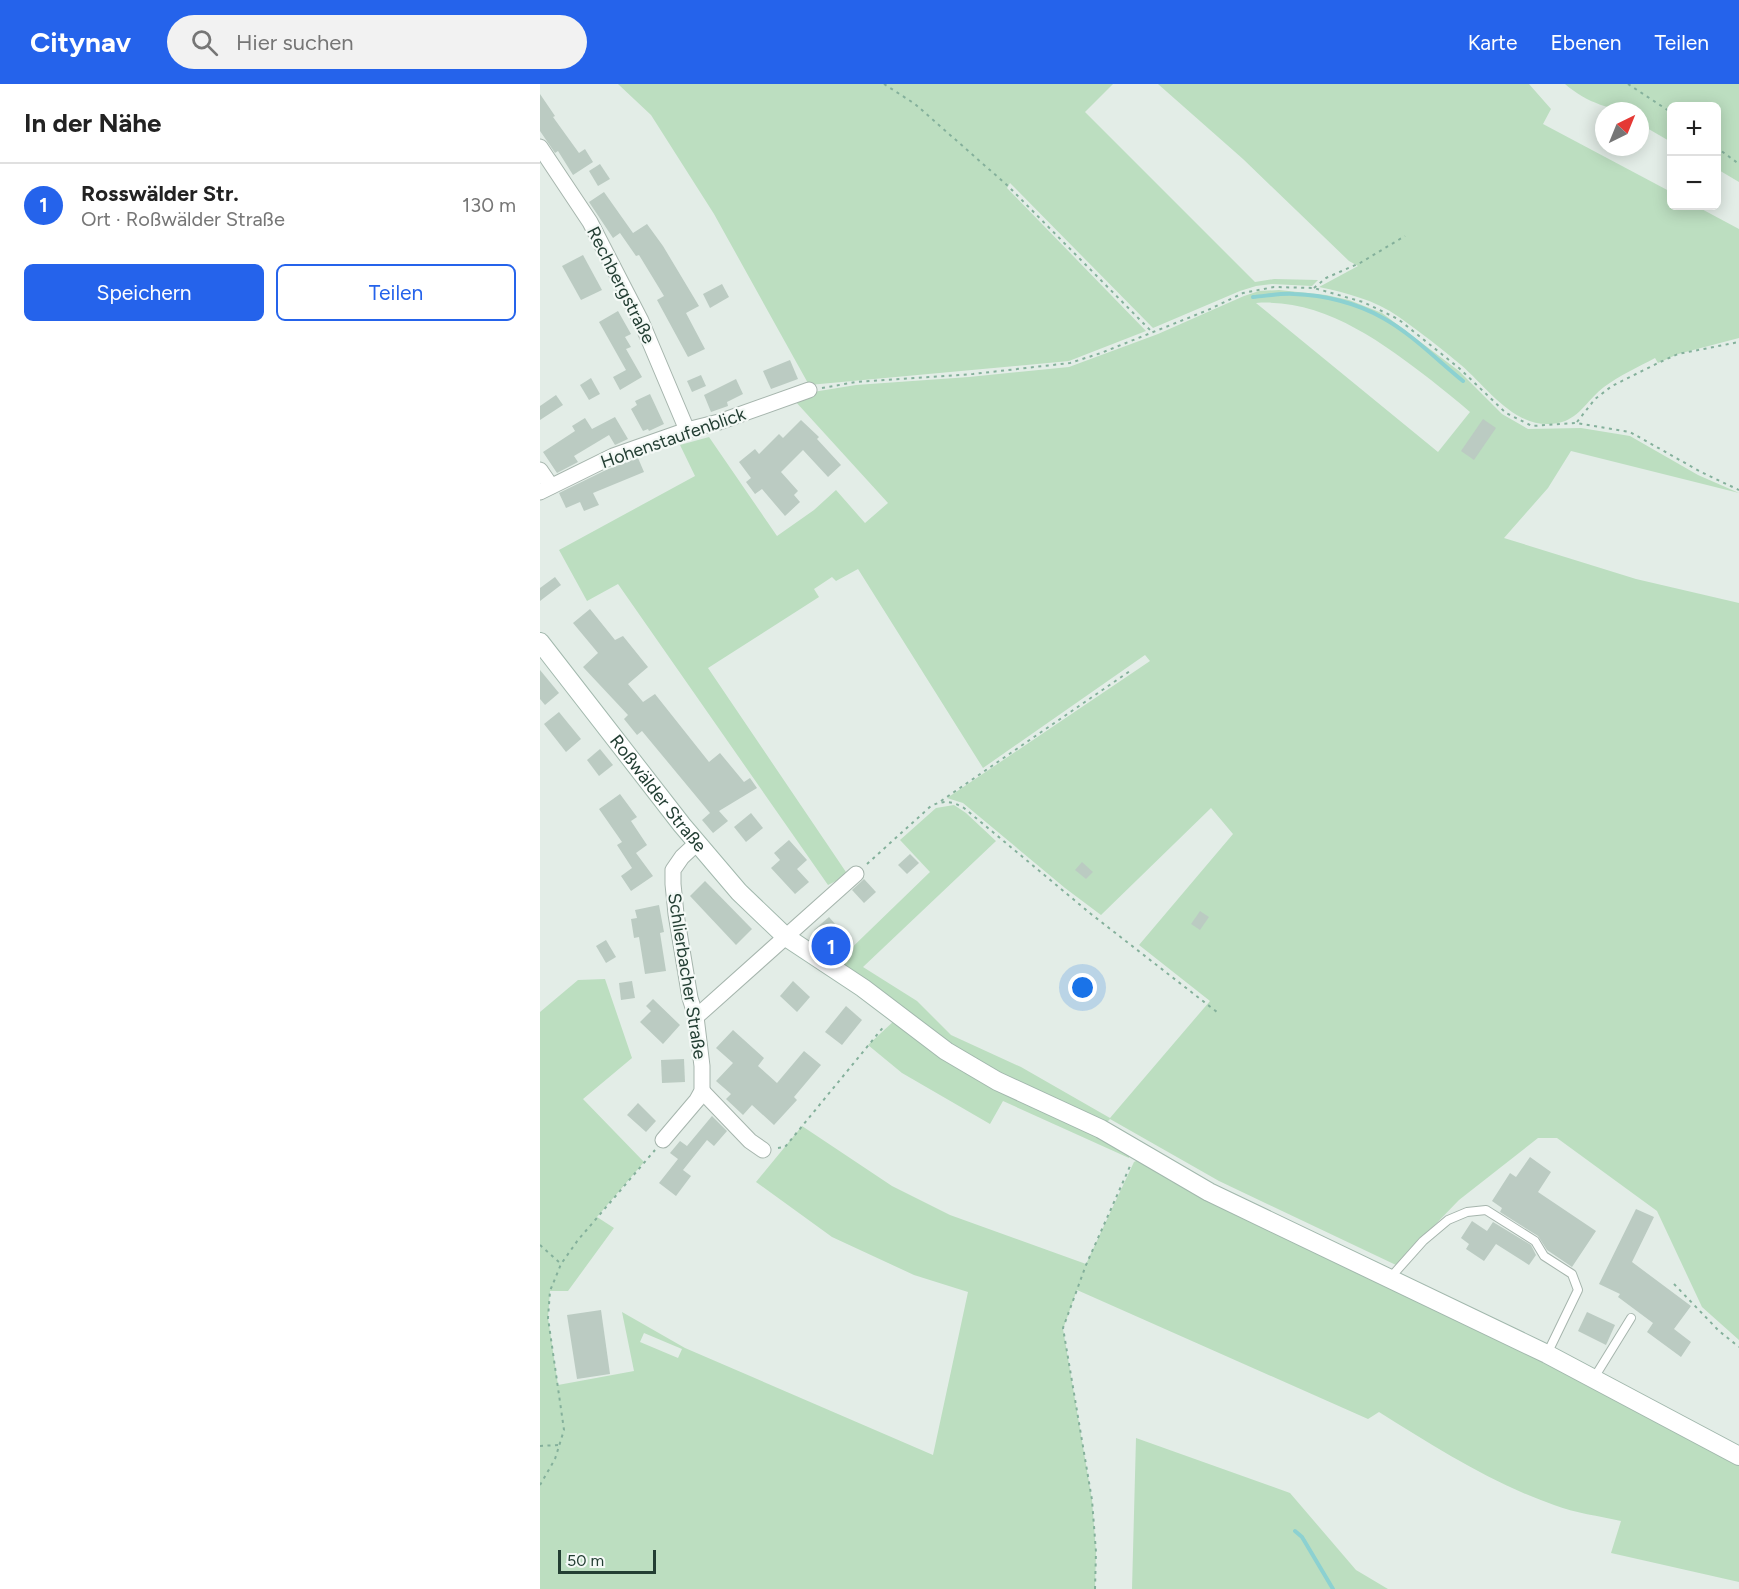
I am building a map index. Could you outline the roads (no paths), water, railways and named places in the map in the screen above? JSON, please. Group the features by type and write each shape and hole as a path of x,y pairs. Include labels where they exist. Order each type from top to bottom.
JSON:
{"street":[{"name":"Rechbergstraße","path":"540,147 590,222 641,321 687,430"},
{"name":"Hohenstaufenblick","path":"546,489 613,456 809,390"},
{"path":"540,470 546,489"},
{"name":"Roßwälder Straße","path":"540,642 697,843 739,892 786,937 972,1068 997,1082 1101,1129 1209,1192 1548,1354 1739,1456"},
{"name":"Schlierbacher Straße","path":"697,843 682,857 673,870 673,877 676,914 690,998 696,1017 702,1066 702,1091"},
{"path":"696,1017 856,874"},
{"path":"663,1140 698,1100 702,1091 750,1141 763,1150"}],"lane":[{"path":"1390,1278 1423,1241 1448,1220 1467,1212 1486,1210 1535,1241 1545,1256 1572,1274 1578,1290 1548,1354"},
{"path":"1594,1378 1632,1318"}],"waterway":[{"path":"1253,297 1284,294 1305,295 1328,298 1362,308 1404,332 1463,381"},
{"path":"1295,1531 1302,1537 1333,1589"}],"place":[{"name":"Rosswälder Str.","path":"831,946"}]}
